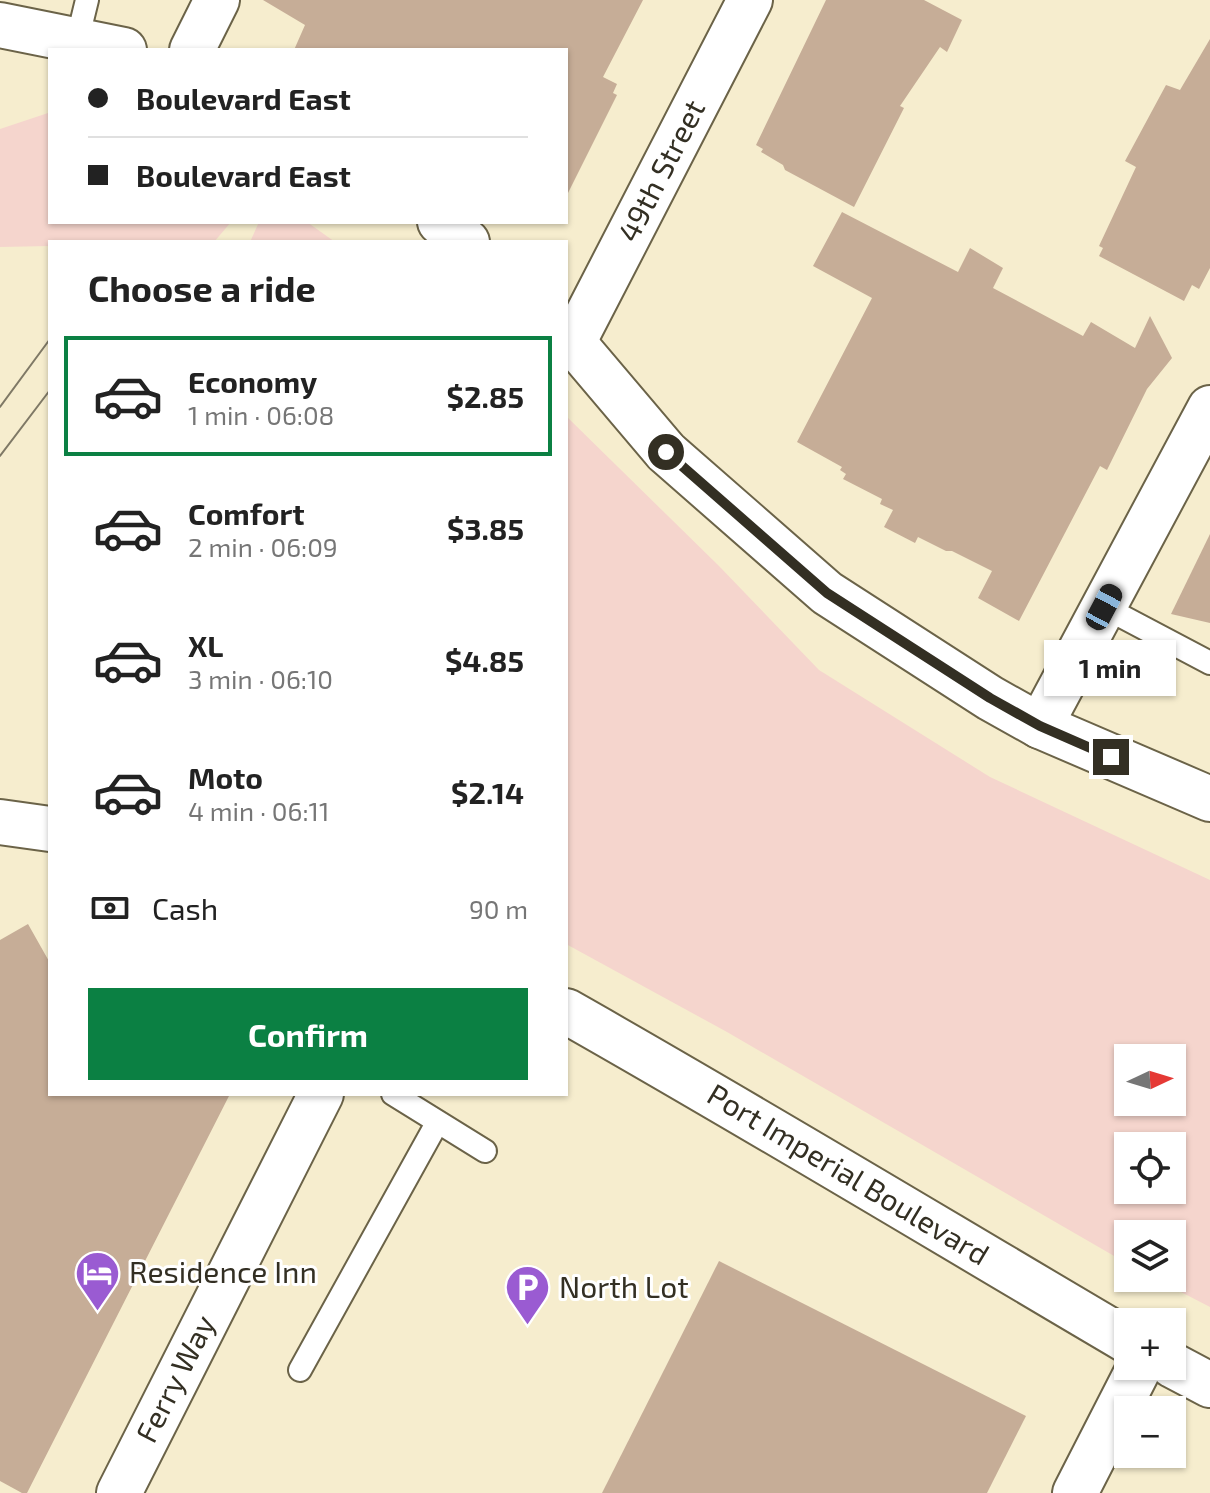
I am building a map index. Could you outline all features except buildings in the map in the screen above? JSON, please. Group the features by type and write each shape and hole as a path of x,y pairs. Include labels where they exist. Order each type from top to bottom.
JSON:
{"main road":[{"path":"193,48 217,0"},
{"name":"49th Street","path":"570,338 750,0"},
{"path":"0,25 82,20 121,48"},
{"path":"443,224 464,240"},
{"path":"570,338 666,452 827,593 990,698 1040,726 1210,799"},
{"path":"1040,726 1104,607 1204,435"},
{"path":"0,822 48,829"},
{"name":"Port Imperial Boulevard","path":"568,1012 758,1119 841,1172 1114,1333"},
{"name":"Ferry Way","path":"119,1493 320,1096"},
{"path":"1186,1372 1210,1385"},
{"path":"1075,1493 1133,1380"}],"lane":[{"path":"1104,607 1210,663"},
{"path":"396,1096 485,1151"},
{"path":"300,1370 437,1123"}],"shaded area":[{"path":"48,113 48,224 229,224 216,240 48,240 48,246 0,247 0,129"},
{"path":"258,224 310,224 332,240 251,240"},
{"path":"568,418 719,566 819,670 990,777 1210,880 1210,1307 1181,1292 1186,1292 1186,1220 1114,1220 1114,1256 727,1032 568,945"}],"tram line":[{"path":"0,407 48,342"},
{"path":"0,456 48,393"}],"place":[{"name":"Residence Inn","path":"98,1312"},
{"name":"North Lot","path":"528,1327"}],"route":[{"path":"666,452 827,593 990,698 1040,726 1111,757"}]}
